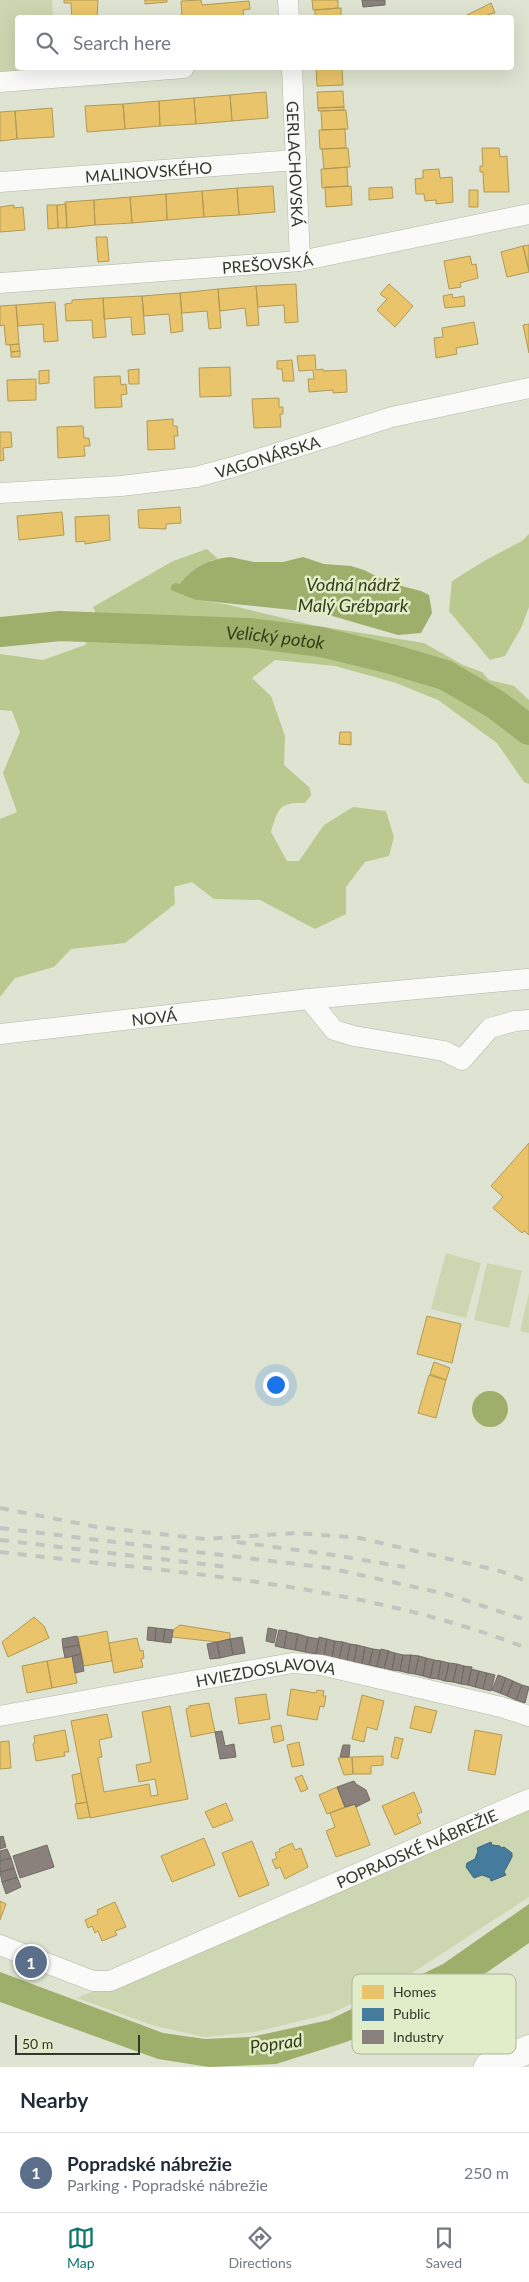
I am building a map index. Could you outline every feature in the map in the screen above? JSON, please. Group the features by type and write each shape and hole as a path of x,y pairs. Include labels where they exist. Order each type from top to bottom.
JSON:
{"main road":[{"path":"488,2067 529,2049"}],"street":[{"path":"288,0 289,15"},
{"path":"0,82 158,70"},
{"name":"GERLACHOVSKÁ","path":"292,70 300,260"},
{"name":"MALINOVSKÉHO","path":"0,182 296,160"},
{"name":"PREŠOVSKÁ","path":"0,283 300,260 529,214"},
{"name":"VAGONÁRSKA","path":"0,493 121,486 196,477 392,417 529,388"},
{"name":"NOVÁ","path":"0,1034 309,998 527,978"},
{"path":"309,998 334,1030 354,1036 444,1051 462,1060 490,1028 514,1021 529,1020"},
{"name":"HVIEZDOSLAVOVA","path":"0,1716 292,1663 321,1665 501,1707 529,1716"},
{"name":"POPRADSKÉ NÁBREŽIE","path":"0,1945 93,1981 110,1982 529,1799"}],"shaded area":[{"path":"0,0 52,0 53,15 15,15 15,70 42,70 0,73"},
{"path":"529,534 529,607 522,626 505,656 490,660 449,611 452,581 522,541"},
{"path":"207,549 218,559 210,561 196,600 225,604 312,625 424,643 463,665 482,672 489,680 514,686 529,700 529,784 524,782 497,743 438,700 396,683 335,666 275,660 252,678 271,696 285,736 284,765 310,788 311,795 305,803 285,805 276,817 271,832 287,861 299,861 324,825 353,807 386,811 394,837 389,856 365,862 346,887 346,914 315,929 260,900 214,899 192,882 174,887 175,904 125,943 71,949 54,967 15,978 0,997 0,819 17,812 3,773 20,732 12,711 0,710 0,654 43,660 85,645 99,621 93,607 173,561"},
{"path":"446,1253 481,1263 466,1318 431,1309"},
{"path":"487,1263 522,1271 509,1328 474,1320"},
{"path":"529,1293 529,1333 520,1331"},
{"path":"529,1806 529,1897 411,1974 352,1974 352,2003 332,2013 255,2032 204,2037 152,2025 77,1998"}],"water":[{"name":"Vodná nádrž Malý Grébpark","path":"230,557 254,562 283,562 303,557 324,564 351,566 364,570 390,583 429,595 432,613 421,633 398,635 322,613 196,600 171,590 171,586 175,583 180,584 190,573 202,565"},
{"path":"447,671 490,691 520,711 529,719 529,739 487,708 442,684"},
{"path":"490,1391 502,1397 508,1409 502,1421 490,1427 478,1421 472,1409 478,1397"},
{"path":"529,1904 529,1943 485,1974 423,1974 443,1964"},
{"name":"Poprad","path":"0,1972 163,2033 205,2039 251,2037 329,2020 352,2009 352,2040 276,2064 209,2067 158,2059 0,2002"}],"building: Homes":[{"path":"64,0 98,0 97,15 72,15 71,3 64,3"},
{"path":"145,0 167,0 167,2 145,4"},
{"path":"201,0 202,5 249,1 250,9 243,10 244,15 182,15 181,1"},
{"path":"312,0 338,0 338,8 313,10"},
{"path":"491,3 495,13 487,15 467,15"},
{"path":"341,8 341,15 315,15 315,10"},
{"path":"316,70 342,70 343,85 317,86"},
{"path":"343,91 344,107 318,108 317,92"},
{"path":"266,92 268,118 232,121 230,95"},
{"path":"230,95 232,121 196,124 194,98"},
{"path":"194,98 196,124 160,126 159,101"},
{"path":"159,101 160,126 125,129 123,104"},
{"path":"123,104 125,129 87,132 85,106"},
{"path":"344,107 344,110 318,111 318,108"},
{"path":"52,108 54,137 17,139 15,111"},
{"path":"346,110 348,129 322,130 321,111"},
{"path":"15,111 17,139 0,141 0,112"},
{"path":"345,129 346,148 320,149 319,130"},
{"path":"348,148 350,167 324,169 322,149"},
{"path":"482,148 499,148 500,157 507,156 509,192 484,192 483,172 480,172 480,166 483,166"},
{"path":"347,167 348,186 322,188 321,169"},
{"path":"439,169 440,178 452,177 453,202 436,204 436,200 425,201 424,194 416,194 415,179 423,178 423,170"},
{"path":"273,186 275,212 239,215 237,188"},
{"path":"351,186 352,205 326,207 325,187"},
{"path":"392,187 393,198 369,200 369,188"},
{"path":"237,188 239,215 204,217 202,191"},
{"path":"469,190 478,190 478,207 469,207"},
{"path":"202,191 204,217 167,220 166,194"},
{"path":"166,194 167,220 132,223 130,197"},
{"path":"130,197 132,223 95,225 94,200"},
{"path":"94,200 95,225 67,228 65,202"},
{"path":"66,204 67,228 58,228 57,205"},
{"path":"14,205 14,208 23,207 25,230 0,232 0,207"},
{"path":"47,205 57,205 58,228 48,229"},
{"path":"96,237 107,237 109,261 98,262"},
{"path":"529,245 529,269 523,246"},
{"path":"523,246 529,272 507,277 501,252"},
{"path":"470,256 472,265 476,264 478,278 460,283 461,287 449,289 444,261"},
{"path":"296,284 298,322 285,323 284,305 258,307 256,286"},
{"path":"389,284 413,306 395,327 377,310 387,299 380,294"},
{"path":"256,286 259,325 247,326 245,308 220,311 218,289"},
{"path":"218,289 221,328 209,329 207,311 182,313 180,293"},
{"path":"180,293 183,331 171,333 169,314 144,316 142,296"},
{"path":"452,294 453,298 464,296 465,306 445,308 443,296"},
{"path":"142,296 145,334 132,335 131,317 104,319 103,298"},
{"path":"103,298 106,337 93,338 92,320 66,321 65,304 72,303 72,300"},
{"path":"55,302 58,341 44,342 43,324 18,326 16,305"},
{"path":"16,305 19,344 6,345 4,325 0,326 0,306"},
{"path":"474,322 478,344 456,348 457,354 436,358 434,338 443,337 442,328"},
{"path":"529,324 529,353 523,325"},
{"path":"19,344 20,351 11,352 10,345"},
{"path":"20,351 20,357 11,357 11,352"},
{"path":"315,355 316,370 346,370 347,392 333,393 333,390 309,392 308,379 314,379 313,370 299,371 297,356"},
{"path":"292,360 294,381 283,381 282,369 277,369 277,361"},
{"path":"230,367 231,396 200,397 199,368"},
{"path":"139,369 139,384 129,384 128,370"},
{"path":"49,370 49,383 39,384 39,371"},
{"path":"120,376 121,385 126,384 127,394 121,395 122,407 95,408 94,377"},
{"path":"36,379 36,400 8,401 7,380"},
{"path":"279,398 279,407 283,407 283,414 280,414 281,427 254,428 252,399"},
{"path":"173,419 173,426 177,426 178,436 174,436 175,449 148,450 147,421"},
{"path":"83,426 84,438 89,438 90,446 84,446 85,456 58,458 57,427"},
{"path":"0,432 11,432 12,447 3,448 4,460 0,461"},
{"path":"180,507 181,523 166,524 166,529 139,528 138,510"},
{"path":"62,512 64,535 19,540 17,516"},
{"path":"109,515 110,540 85,544 85,541 76,542 75,517"},
{"path":"340,732 351,732 351,745 339,744"},
{"path":"529,1143 529,1235 524,1231 522,1233 493,1208 503,1197 491,1186"},
{"path":"427,1316 461,1324 452,1363 417,1354"},
{"path":"434,1362 450,1368 446,1380 430,1374"},
{"path":"429,1375 446,1380 436,1418 418,1413"},
{"path":"34,1617 44,1626 49,1638 8,1657 2,1642"},
{"path":"180,1625 230,1633 230,1639 217,1642 172,1637 173,1630"},
{"path":"107,1631 112,1661 84,1666 78,1637"},
{"path":"137,1638 140,1651 143,1650 144,1658 141,1659 143,1667 114,1673 109,1643"},
{"path":"72,1656 77,1683 52,1688 47,1661"},
{"path":"47,1661 52,1688 27,1693 22,1666"},
{"path":"291,1689 316,1693 317,1690 324,1691 323,1696 326,1696 324,1707 320,1706 317,1720 287,1715"},
{"path":"266,1694 270,1719 239,1724 235,1698"},
{"path":"362,1695 384,1701 377,1730 367,1727 364,1742 352,1739"},
{"path":"209,1703 215,1732 191,1737 186,1709 189,1706"},
{"path":"170,1706 188,1799 90,1818 71,1721 107,1714 112,1737 99,1740 102,1757 98,1758 104,1792 149,1784 151,1796 158,1795 155,1779 139,1782 136,1765 151,1762 142,1712"},
{"path":"415,1706 437,1711 431,1733 410,1728"},
{"path":"281,1725 284,1740 274,1743 271,1727"},
{"path":"65,1730 69,1752 64,1752 65,1756 36,1761 33,1744 35,1743 34,1736"},
{"path":"475,1730 502,1735 495,1775 468,1770"},
{"path":"395,1737 403,1739 398,1759 391,1757"},
{"path":"9,1741 11,1768 0,1769 0,1742"},
{"path":"299,1742 304,1765 292,1767 287,1745"},
{"path":"383,1756 383,1765 371,1766 371,1774 353,1774 352,1757"},
{"path":"352,1757 353,1774 344,1775 338,1758"},
{"path":"81,1773 87,1802 77,1804 72,1775"},
{"path":"302,1775 308,1789 301,1792 295,1778"},
{"path":"337,1787 345,1807 327,1814 319,1795"},
{"path":"414,1792 422,1812 417,1814 421,1823 395,1835 382,1806"},
{"path":"87,1802 90,1817 78,1819 75,1804"},
{"path":"226,1803 233,1820 213,1828 205,1812"},
{"path":"355,1804 370,1845 336,1857 326,1831 335,1827 330,1813"},
{"path":"204,1838 215,1865 172,1882 161,1856"},
{"path":"252,1841 269,1885 239,1897 222,1853"},
{"path":"292,1843 295,1850 301,1848 308,1867 285,1879 280,1867 276,1869 272,1860 277,1858 275,1853 280,1851 279,1849"},
{"path":"0,1901 6,1904 0,1920"},
{"path":"115,1902 126,1927 115,1931 117,1935 102,1941 98,1931 95,1933 92,1926 88,1928 85,1920 98,1914 97,1910"}],"building: Public":[{"path":"491,1842 492,1845 504,1847 512,1853 512,1857 504,1872 506,1875 491,1881 490,1878 482,1875 474,1878 466,1867 467,1863 475,1859 478,1851 477,1848"}],"building: Industry":[{"path":"362,0 385,0 385,5 363,7"},
{"path":"148,1627 156,1628 155,1641 147,1640"},
{"path":"156,1628 165,1629 163,1642 155,1641"},
{"path":"268,1628 277,1630 274,1643 266,1641"},
{"path":"165,1629 173,1630 171,1643 163,1642"},
{"path":"279,1630 287,1631 284,1648 275,1646"},
{"path":"287,1632 298,1634 295,1650 284,1648"},
{"path":"298,1634 308,1637 305,1652 295,1650"},
{"path":"77,1636 79,1645 63,1648 62,1639"},
{"path":"242,1637 245,1653 233,1655 230,1639"},
{"path":"308,1637 319,1639 316,1654 305,1652"},
{"path":"319,1637 327,1639 324,1656 316,1654"},
{"path":"230,1639 233,1655 220,1658 217,1642"},
{"path":"327,1639 335,1641 332,1658 324,1656"},
{"path":"335,1641 343,1642 339,1659 332,1658"},
{"path":"217,1642 220,1658 210,1659 207,1644"},
{"path":"343,1642 350,1644 347,1661 339,1659"},
{"path":"350,1644 357,1645 354,1662 347,1661"},
{"path":"79,1645 81,1654 65,1658 63,1648"},
{"path":"357,1645 365,1647 362,1664 354,1662"},
{"path":"365,1647 373,1649 369,1665 362,1664"},
{"path":"373,1649 380,1650 377,1667 369,1665"},
{"path":"381,1649 389,1651 384,1668 377,1667"},
{"path":"388,1651 395,1653 392,1670 384,1668"},
{"path":"395,1653 403,1655 400,1671 392,1670"},
{"path":"81,1654 84,1671 75,1673 72,1656"},
{"path":"403,1655 411,1655 408,1673 400,1671"},
{"path":"411,1655 419,1656 415,1674 408,1673"},
{"path":"419,1656 426,1658 423,1676 415,1674"},
{"path":"426,1658 434,1660 430,1678 423,1676"},
{"path":"434,1660 441,1661 438,1679 430,1678"},
{"path":"441,1661 449,1663 445,1681 438,1679"},
{"path":"449,1663 457,1664 453,1682 445,1681"},
{"path":"457,1664 464,1666 461,1684 453,1682"},
{"path":"464,1666 472,1667 468,1685 461,1684"},
{"path":"471,1669 479,1671 475,1687 468,1685"},
{"path":"479,1671 487,1673 483,1689 475,1687"},
{"path":"487,1673 495,1675 491,1691 483,1689"},
{"path":"498,1675 506,1678 500,1693 492,1690"},
{"path":"506,1678 513,1681 507,1696 500,1693"},
{"path":"513,1681 522,1685 516,1700 507,1696"},
{"path":"522,1685 529,1687 525,1703 516,1700"},
{"path":"222,1731 225,1746 234,1744 236,1757 220,1759 215,1732"},
{"path":"343,1745 350,1745 349,1757 340,1757"},
{"path":"354,1781 366,1790 370,1800 356,1807 355,1804 345,1807 337,1787"},
{"path":"3,1836 6,1847 0,1849 0,1837"},
{"path":"47,1845 54,1867 20,1878 13,1856"},
{"path":"7,1849 11,1858 0,1861 0,1851"},
{"path":"11,1858 14,1868 0,1872 0,1861"},
{"path":"14,1868 17,1877 2,1882 0,1872"},
{"path":"17,1877 21,1887 6,1894 2,1882"}],"waterway":[{"name":"Velický potok","path":"0,632 60,626 249,633 321,642 391,659 445,675 495,704 529,730"}],"railway":[{"path":"0,1508 97,1527 205,1539 297,1533 360,1538 500,1571 529,1582"},
{"path":"0,1528 329,1568 446,1594 529,1621"},
{"path":"0,1540 228,1567"},
{"path":"237,1542 405,1567"},
{"path":"0,1552 201,1575 334,1595 400,1609 465,1627 529,1649"}],"place":[{"name":"Popradské nábrežie","path":"31,1962"}]}
